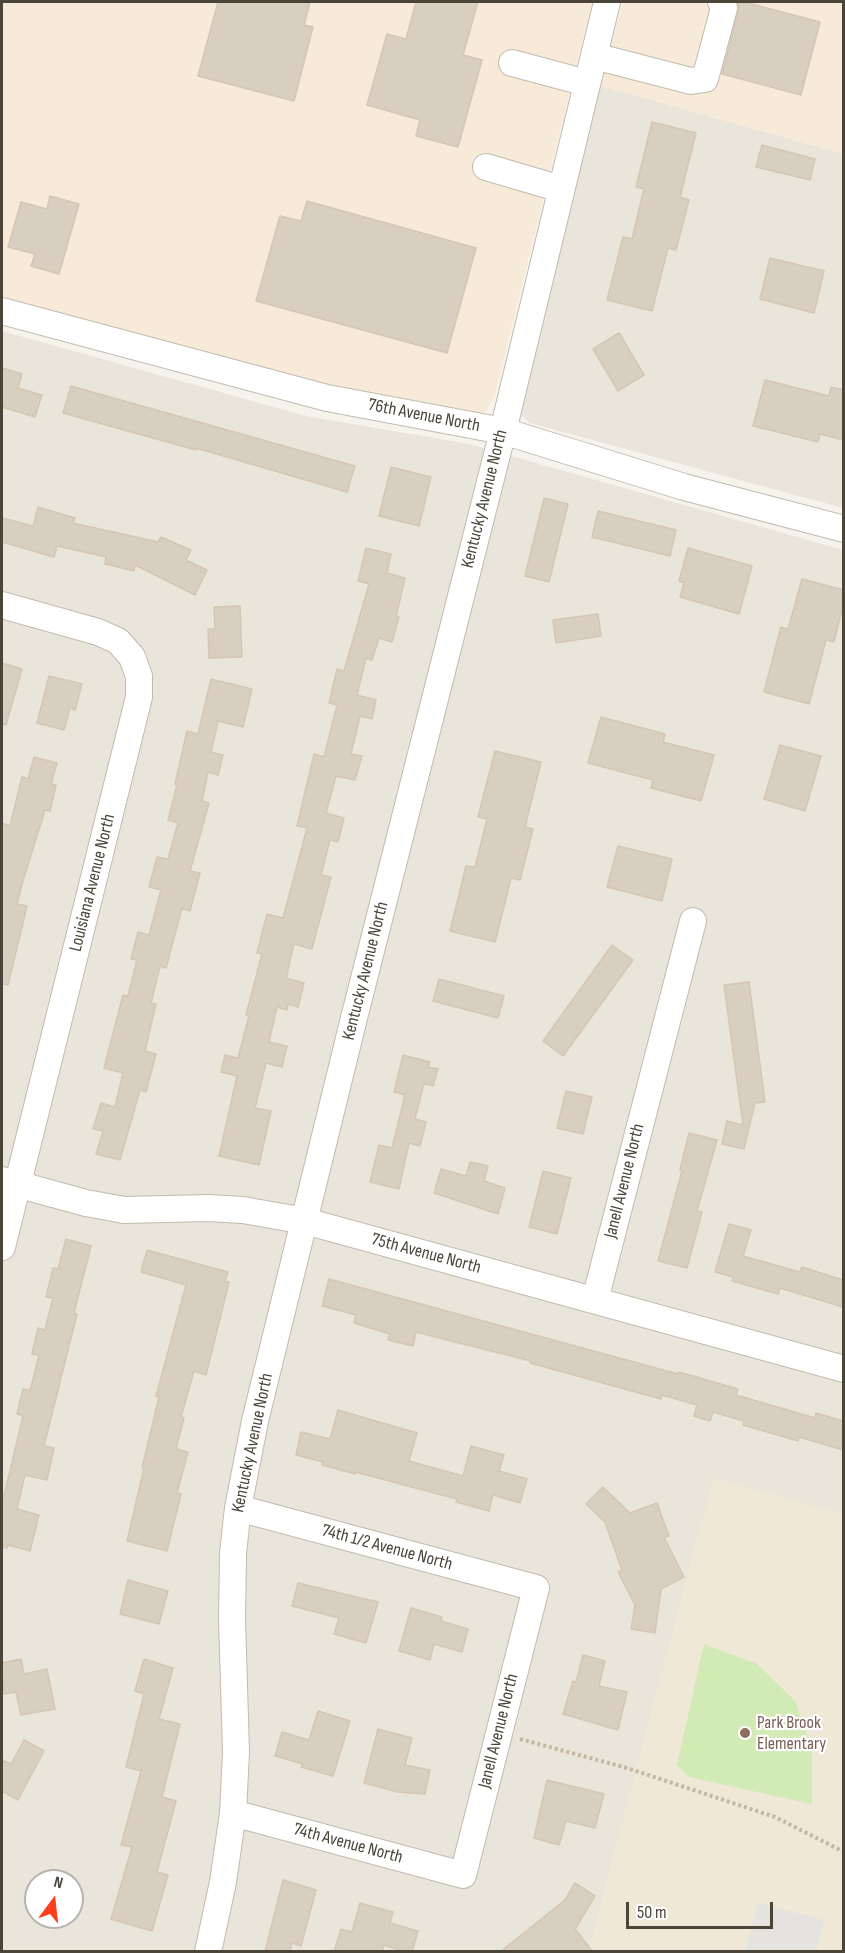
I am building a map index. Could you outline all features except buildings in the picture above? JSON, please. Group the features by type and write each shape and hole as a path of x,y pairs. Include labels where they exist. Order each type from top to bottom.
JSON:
{"street":[{"name":"Kentucky Avenue North","path":"208,1952 223,1882 233,1813 236,1752 232,1608 233,1552 238,1508 255,1421 607,2"},
{"path":"594,56 691,81 705,79 724,8 721,2"},
{"path":"512,63 587,83"},
{"path":"486,167 561,189"},
{"name":"76th Avenue North","path":"2,311 327,398 502,431 684,487 843,529"},
{"name":"Louisiana Avenue North","path":"2,605 98,632 118,641 132,657 139,676 139,697 9,1182 2,1247"},
{"name":"Janell Avenue North","path":"595,1300 693,921"},
{"name":"75th Avenue North","path":"9,1182 86,1203 124,1210 208,1208 243,1210 305,1221 843,1369"},
{"name":"74th 1/2 Avenue North","path":"238,1508 536,1588"},
{"name":"Janell Avenue North","path":"463,1875 536,1588"},
{"name":"74th Avenue North","path":"233,1813 463,1875"}],"path":[{"path":"499,1734 627,1768 775,1818 843,1851"}],"shaded area":[{"path":"2,2 592,2 494,398 485,412 469,413 337,390 2,297"},
{"path":"623,2 843,2 843,154 599,85"},
{"path":"599,85 843,154 843,508 530,423 521,415 519,405"},
{"path":"2,331 306,416 469,444 843,550 843,1951 2,1951"},
{"name":"Park Brook Elementary","path":"713,1478 843,1514 843,1951 588,1952"},
{"path":"758,1903 824,1920 816,1951 745,1951"}],"green space":[{"path":"704,1644 757,1664 795,1701 812,1749 812,1804 689,1777 677,1765"}],"place":[{"name":"Park Brook Elementary","path":"745,1733"}]}
